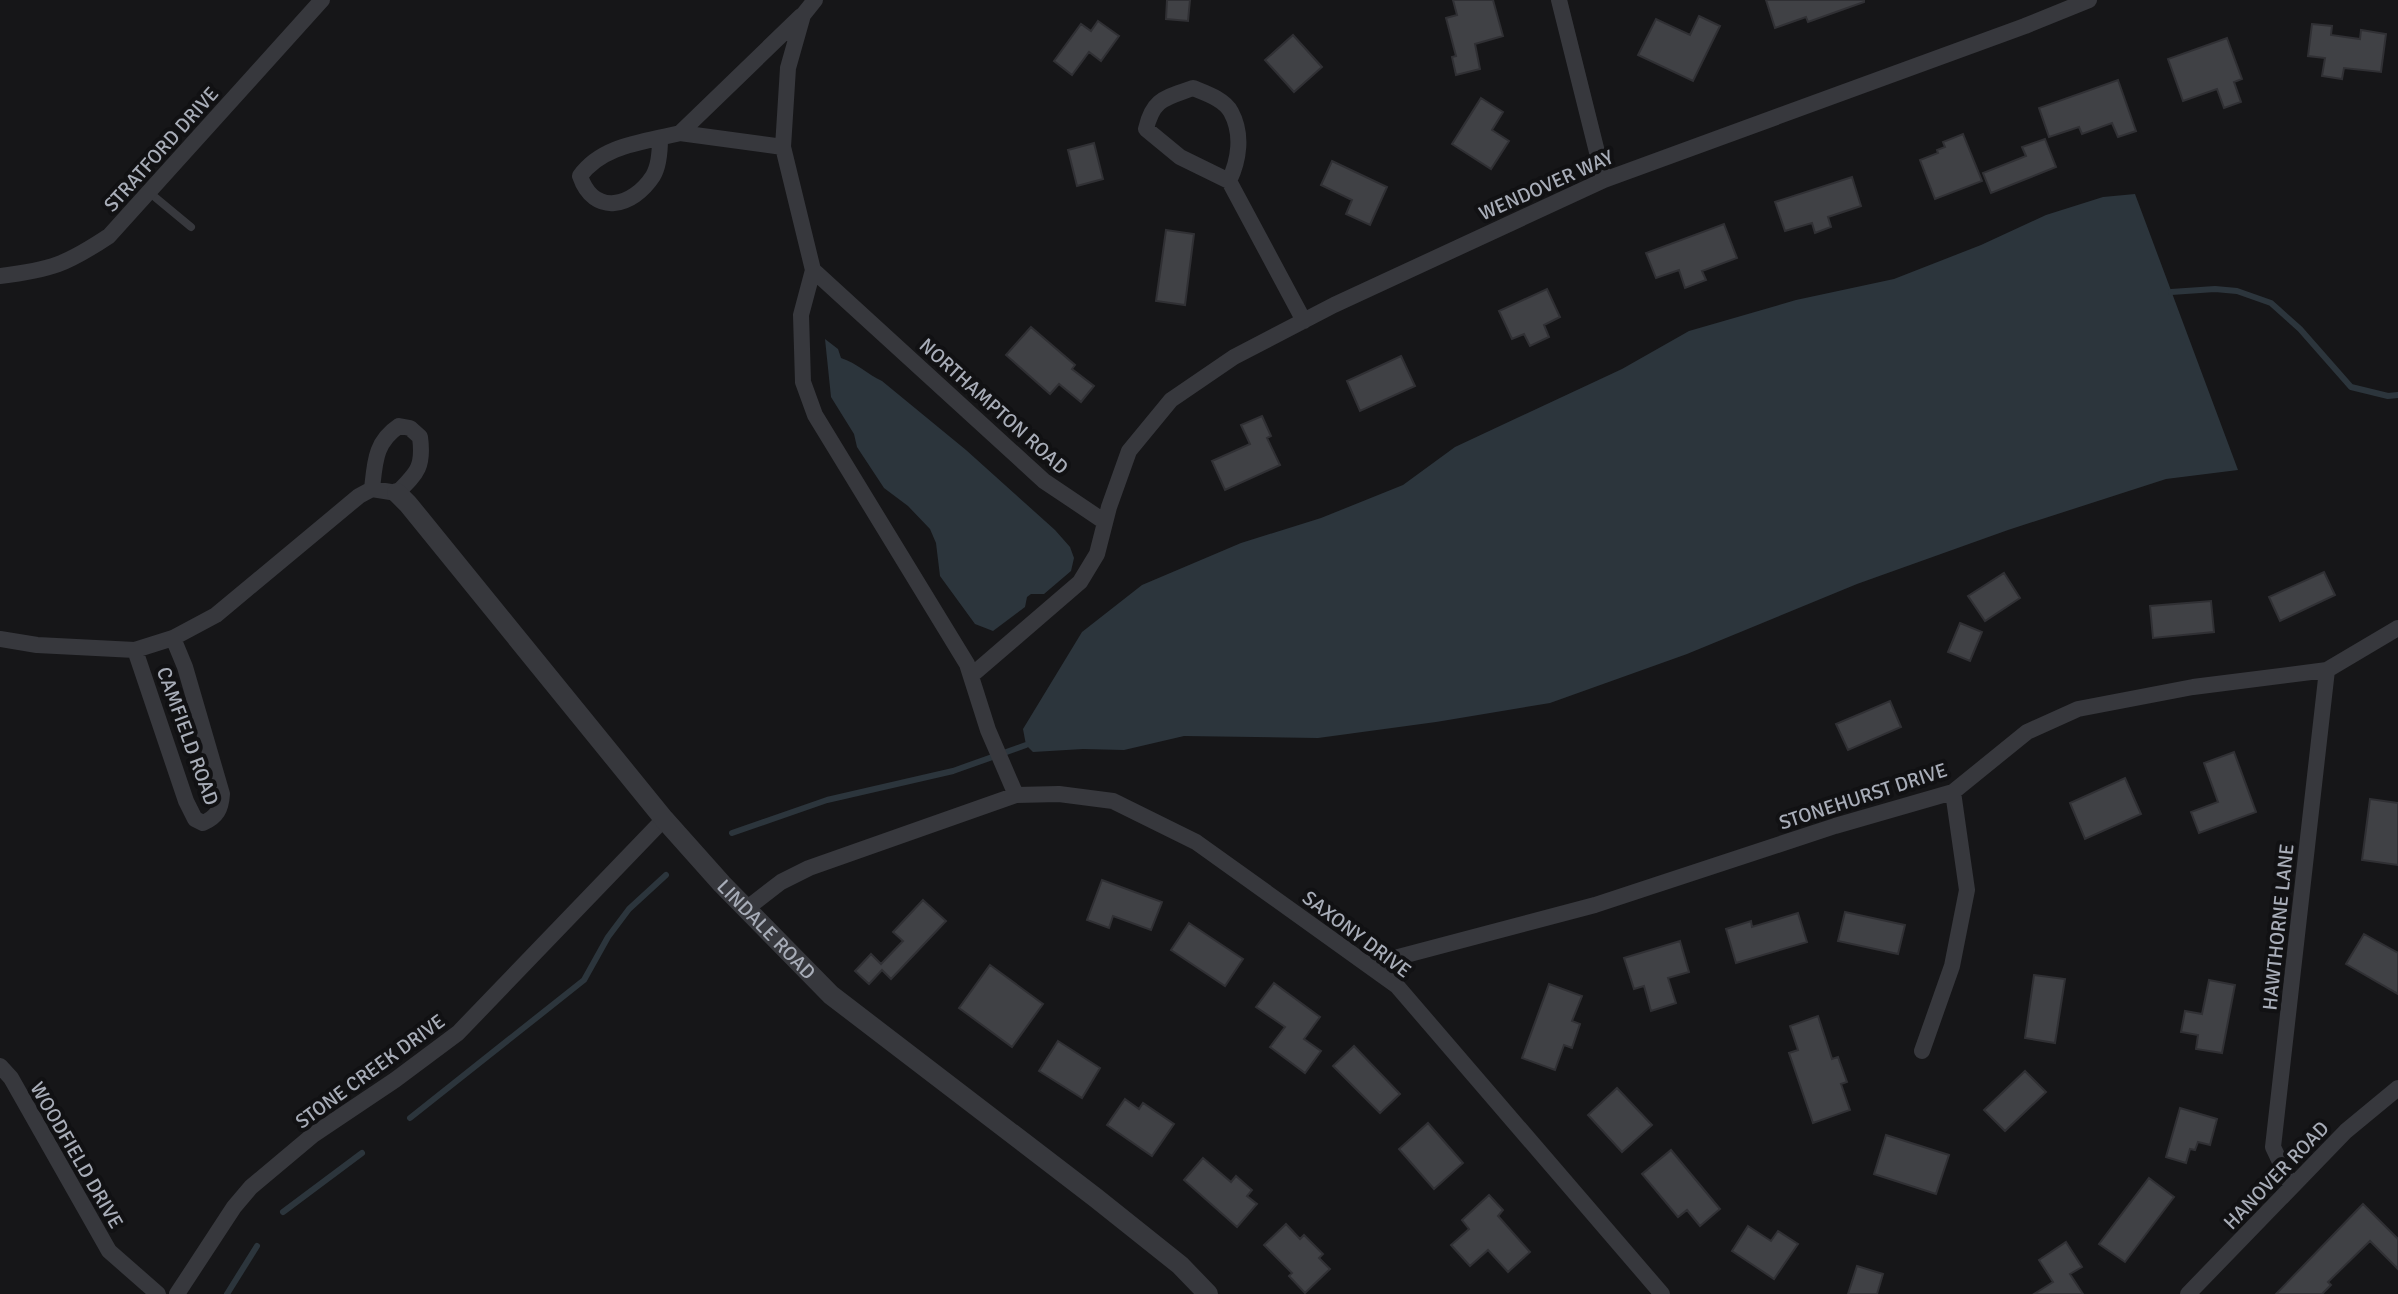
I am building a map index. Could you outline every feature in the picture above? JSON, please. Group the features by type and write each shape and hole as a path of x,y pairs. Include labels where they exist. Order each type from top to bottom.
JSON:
{"street":[{"path":"680,133 815,0"},
{"path":"1559,0 1604,180"},
{"name":"WENDOVER WAY","path":"1105,522 1129,451 1171,400 1234,357 1604,180 2089,0"},
{"name":"STRATFORD DRIVE","path":"0,276 39,271 73,260 109,236 150,193 311,4"},
{"path":"746,909 781,882 809,868 1016,795 988,730 967,664 815,415 803,382 801,315 813,270 783,147 788,68 803,15"},
{"path":"1229,181 1239,161 1238,136 1231,110 1218,99 1193,88 1158,101 1149,114 1146,129 1180,157 1229,181 1304,321"},
{"path":"660,138 655,173 641,191 623,202 601,203 586,192 580,176 589,163 605,152 660,138 680,133 783,147"},
{"name":"NORTHAMPTON ROAD","path":"813,270 1044,481 1105,522"},
{"path":"399,426 410,428 420,437 422,454 418,472 397,493 372,489 376,452 386,435 399,426"},
{"name":"CAMFIELD ROAD","path":"0,639 37,645 135,650 173,638 216,615 359,496 372,489"},
{"name":"LINDALE ROAD","path":"397,493 664,819 746,909 831,995 1096,1198 1180,1265 1208,1294"},
{"path":"972,675 1080,582 1097,554 1105,522"},
{"name":"STONEHURST DRIVE","path":"1368,965 1595,905 1835,826 1953,792 2027,732 2078,709 2193,687 2327,670 2398,628"},
{"name":"CAMFIELD ROAD","path":"135,650 186,801 195,819 203,823 211,820 221,809 222,794 185,667 173,638"},
{"name":"HAWTHORNE LANE","path":"2291,1185 2273,1147 2327,670"},
{"path":"1922,1051 1952,966 1967,890 1953,792"},
{"name":"SAXONY DRIVE","path":"1016,795 1059,794 1113,801 1196,842 1397,986 1662,1294"},
{"name":"STONE CREEK DRIVE","path":"177,1294 234,1207 251,1187 313,1135 458,1033 664,819"},
{"name":"WOODFIELD DRIVE","path":"0,1066 11,1078 109,1251 158,1294"},
{"name":"HANOVER ROAD","path":"2188,1294 2346,1131 2398,1088"}],"lane":[{"path":"150,193 191,227"}],"shaded area":[{"path":"2135,194 2238,470 2166,479 2008,530 1857,584 1687,654 1550,703 1318,738 1184,736 1124,750 1033,752 1026,745 1023,729 1082,632 1142,585 1241,543 1321,518 1403,485 1455,447 1622,369 1689,331 1796,300 1894,279 1981,245 2046,215 2103,197"},
{"path":"825,339 838,349 841,358 882,381 966,450 1055,530 1070,547 1074,558 1071,571 1044,594 1027,597 1025,607 993,631 975,624 940,576 936,543 930,529 908,506 884,488 857,447 854,434 831,397"}],"building":[{"path":"1167,0 1190,0 1188,21 1166,19"},
{"path":"1453,0 1493,0 1503,36 1475,44 1480,69 1456,75 1452,57 1456,56 1446,18 1457,15"},
{"path":"1766,0 1864,2 1808,22 1806,17 1775,28"},
{"path":"1699,16 1720,26 1693,81 1638,55 1656,19 1690,35"},
{"path":"1098,21 1119,36 1101,61 1089,52 1072,75 1054,61 1081,24 1091,31"},
{"path":"2312,24 2332,26 2331,35 2360,39 2361,30 2386,34 2381,72 2344,68 2342,79 2322,76 2325,58 2308,56"},
{"path":"1293,35 1322,67 1294,92 1265,60"},
{"path":"2227,38 2242,79 2234,82 2241,102 2224,108 2217,89 2183,101 2168,59"},
{"path":"2118,80 2136,131 2118,137 2112,123 2082,134 2079,127 2049,137 2039,108"},
{"path":"1481,98 1503,112 1492,130 1509,141 1491,169 1452,144"},
{"path":"1963,134 1982,181 1935,199 1920,160 1938,153 1937,150 1945,147 1943,142"},
{"path":"2045,139 2056,167 1991,193 1983,173 2026,156 2022,147"},
{"path":"1094,143 1103,179 1077,186 1068,150"},
{"path":"1332,161 1387,187 1370,225 1346,214 1352,200 1321,185"},
{"path":"1852,177 1861,206 1828,217 1831,227 1815,233 1812,223 1785,231 1775,202"},
{"path":"1724,224 1737,258 1702,271 1706,280 1685,288 1679,270 1656,278 1646,253"},
{"path":"1166,230 1194,234 1185,305 1156,301"},
{"path":"1547,289 1560,317 1544,325 1549,337 1530,346 1524,334 1512,339 1499,311"},
{"path":"1031,327 1075,365 1072,369 1094,386 1081,402 1059,384 1050,394 1006,355"},
{"path":"1401,356 1415,386 1360,411 1347,381"},
{"path":"1262,416 1271,436 1267,438 1280,465 1225,490 1212,461 1250,444 1241,425"},
{"path":"2324,572 2335,595 2280,621 2269,597"},
{"path":"2004,573 2020,598 1985,621 1968,596"},
{"path":"2211,601 2214,632 2153,638 2150,606"},
{"path":"1960,623 1982,632 1970,661 1948,652"},
{"path":"1890,701 1901,727 1848,750 1836,724"},
{"path":"2234,752 2256,812 2199,833 2191,812 2218,802 2204,763"},
{"path":"2125,778 2141,814 2085,839 2070,803"},
{"path":"2370,799 2398,803 2398,865 2362,860"},
{"path":"1102,880 1162,902 1151,930 1113,916 1109,928 1087,920"},
{"path":"923,900 946,921 891,979 882,970 869,984 855,971 871,954 881,964 903,941 893,932"},
{"path":"1845,912 1905,925 1898,954 1838,941"},
{"path":"1798,913 1807,942 1736,963 1726,929 1751,921 1752,927"},
{"path":"1189,923 1243,959 1225,986 1171,950"},
{"path":"2364,934 2398,953 2398,994 2346,964"},
{"path":"1680,941 1689,972 1668,978 1676,1003 1651,1011 1644,986 1634,989 1624,958"},
{"path":"990,965 1043,1004 1012,1047 959,1008"},
{"path":"2034,975 2065,979 2055,1043 2025,1038"},
{"path":"2209,980 2235,985 2222,1053 2196,1049 2198,1035 2181,1032 2185,1011 2202,1014"},
{"path":"1274,983 1320,1017 1304,1039 1321,1051 1305,1073 1270,1047 1285,1027 1256,1007"},
{"path":"1549,984 1582,996 1572,1021 1580,1024 1572,1048 1564,1045 1555,1070 1522,1058"},
{"path":"1818,1016 1832,1059 1838,1057 1847,1082 1841,1084 1850,1110 1813,1123 1789,1053 1798,1050 1790,1026"},
{"path":"1058,1041 1100,1068 1082,1098 1039,1071"},
{"path":"1354,1046 1400,1094 1380,1113 1333,1066"},
{"path":"2025,1071 2046,1092 2005,1131 1984,1110"},
{"path":"1617,1088 1652,1125 1622,1152 1588,1115"},
{"path":"1125,1099 1139,1109 1143,1103 1174,1124 1152,1156 1107,1125"},
{"path":"2180,1108 2217,1119 2210,1145 2198,1142 2195,1150 2190,1149 2186,1163 2166,1157"},
{"path":"1428,1123 1463,1163 1434,1189 1399,1149"},
{"path":"1886,1135 1949,1155 1936,1194 1874,1174"},
{"path":"1671,1150 1720,1209 1700,1226 1687,1210 1678,1217 1642,1174"},
{"path":"1203,1158 1231,1182 1236,1176 1252,1190 1247,1196 1257,1204 1237,1227 1184,1180"},
{"path":"2149,1178 2174,1197 2125,1262 2099,1244"},
{"path":"1489,1195 1503,1210 1498,1216 1530,1252 1508,1272 1488,1250 1470,1266 1451,1245 1469,1229 1462,1220"},
{"path":"2363,1204 2398,1239 2398,1269 2370,1241 2328,1282 2331,1285 2322,1294 2276,1294"},
{"path":"1286,1224 1300,1239 1304,1235 1323,1254 1319,1258 1330,1269 1305,1293 1289,1276 1292,1273 1264,1245"},
{"path":"1748,1226 1771,1241 1778,1231 1798,1244 1774,1279 1732,1251"},
{"path":"2066,1242 2082,1267 2070,1274 2083,1294 2034,1294 2053,1282 2039,1260"},
{"path":"1857,1266 1883,1274 1877,1294 1848,1294"}],"waterway":[{"path":"2171,292 2237,291 2271,303 2300,329 2351,387 2388,396 2398,395"},
{"path":"732,833 827,800 953,771 1026,745"},
{"path":"410,1118 584,980 608,937 629,909 666,875"},
{"path":"283,1212 362,1153"},
{"path":"227,1294 257,1246"}]}
